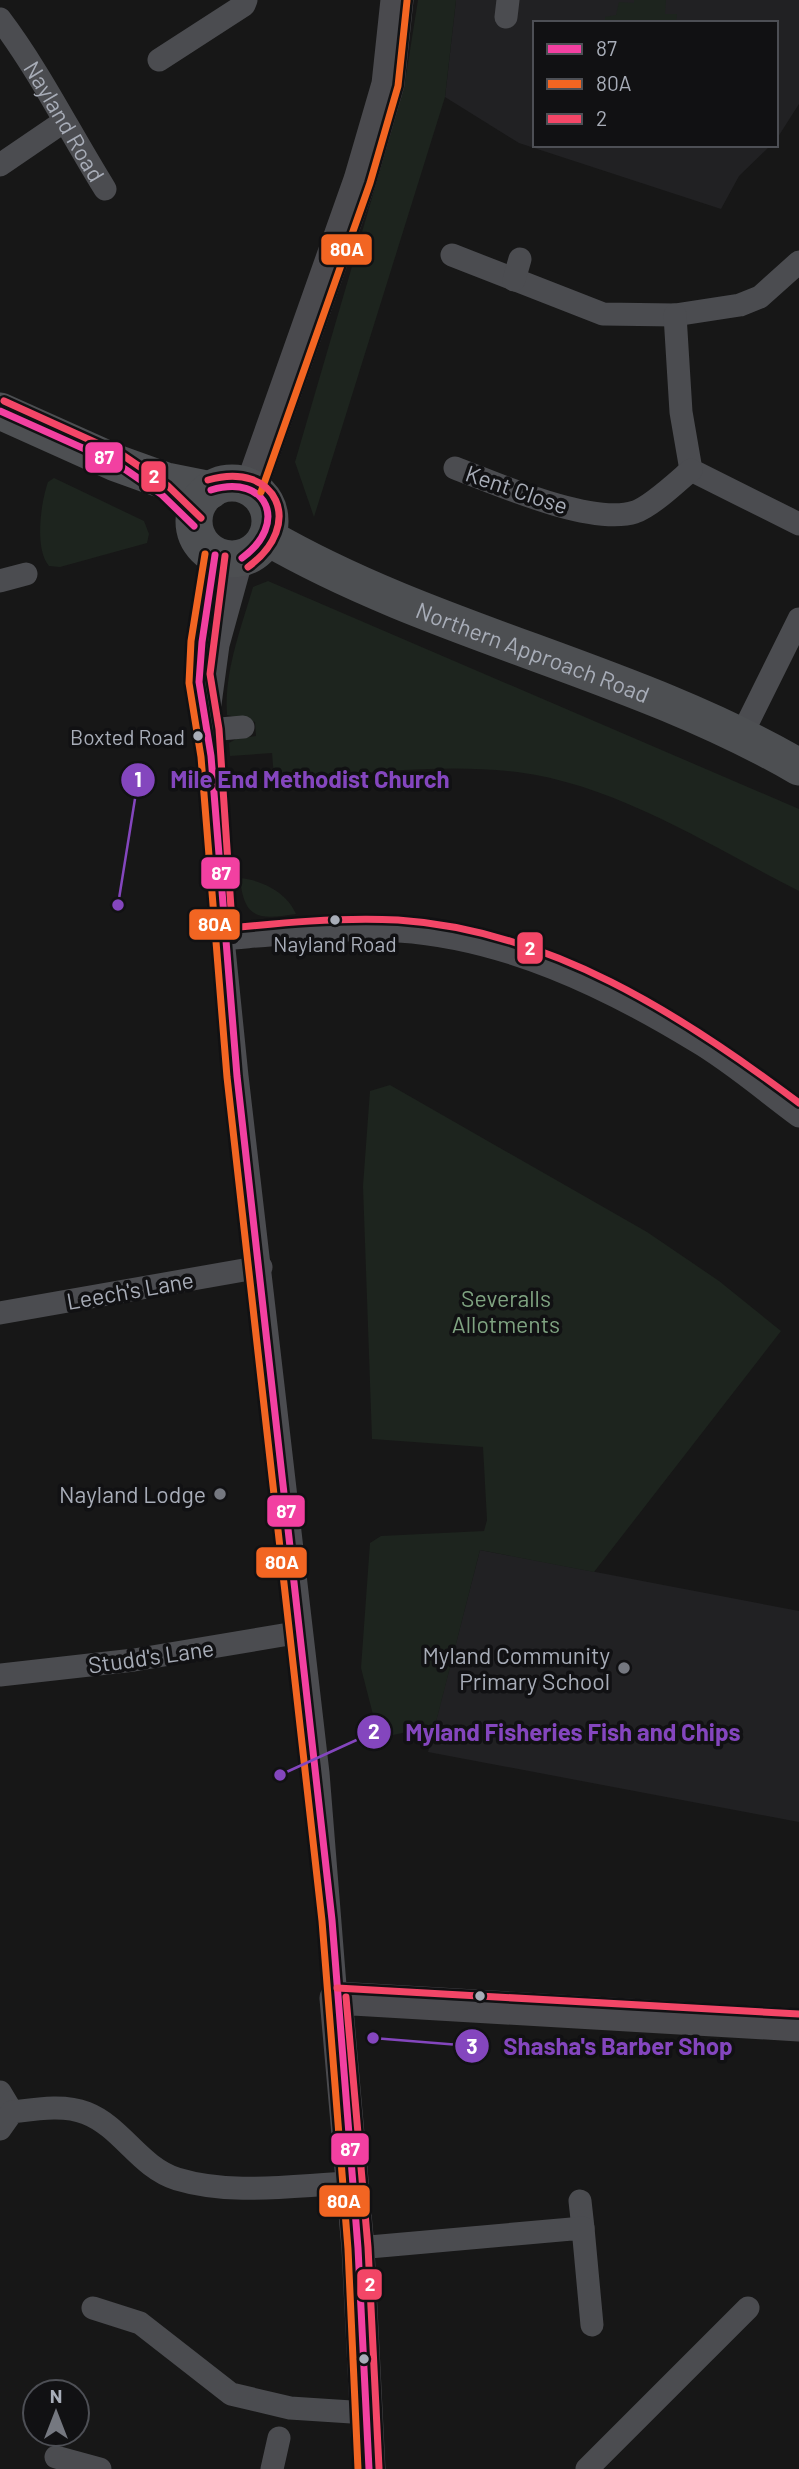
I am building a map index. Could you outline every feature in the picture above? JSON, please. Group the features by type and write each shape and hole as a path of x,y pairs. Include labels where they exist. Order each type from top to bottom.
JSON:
{"main road":[{"path":"0,411 116,463 166,481 211,490 231,484 251,488 269,510 271,523 242,550 198,538 194,526 161,494 116,463"},
{"path":"194,526 201,500 211,490"},
{"name":"Northern Approach Road","path":"242,550 409,604 742,734 799,766"}],"street":[{"path":"159,60 244,5 246,0"},
{"path":"251,488 360,180 388,84 397,0"},
{"name":"Nayland Road","path":"0,19 22,49 105,189"},
{"path":"0,165 63,122"},
{"path":"452,255 517,270 603,314 675,315 740,305 760,297 799,262"},
{"path":"675,315 681,411 691,470 799,524"},
{"name":"Kent Close","path":"456,468 541,501 594,513 635,512 691,470"},
{"path":"242,550 213,581 201,642 199,675 208,724 223,939 319,1786 358,2248 369,2469"},
{"path":"0,581 26,574"},
{"path":"742,734 799,619"},
{"path":"208,724 243,727"},
{"path":"223,939 399,931 450,937 503,950 553,968 630,1003 698,1042 799,1115"},
{"name":"Leech's Lane","path":"0,1313 261,1267"},
{"name":"Studd's Lane","path":"0,1675 134,1660 301,1632"},
{"path":"337,1998 799,2025"},
{"path":"0,2092 6,2120 52,2107 87,2113 116,2134 146,2164 175,2178 222,2189 353,2183"},
{"path":"580,2201 592,2325"},
{"path":"358,2248 583,2228"},
{"path":"93,2308 140,2322 231,2394 290,2408 343,2414 368,2413"},
{"path":"587,2469 748,2308"},
{"path":"272,2469 279,2438"},
{"path":"56,2457 100,2469"}],"shaded area":[{"path":"456,0 799,0 799,104 778,137 778,21 533,21 533,147 769,147 739,176 721,209 519,143 445,97"},
{"name":"Myland Community Primary School","path":"480,1550 799,1611 799,1822 428,1752"}],"green space":[{"path":"418,0 456,0 445,97 314,517 295,462 404,88"},
{"path":"634,0 666,0 665,14 677,14 676,21 605,21 605,17 616,15 619,2 634,3"},
{"path":"54,478 144,521 149,534 147,543 60,567 49,566 44,558 40,525 45,491 48,482"},
{"path":"268,581 799,809 799,891 697,837 627,804 554,779 517,772 412,769 232,786 232,781 274,777 272,753 230,756 229,743 236,739 256,736 255,722 227,715 231,666 253,587"},
{"path":"240,878 256,881 280,893 296,914 272,917 255,914 245,902"},
{"name":"Severalls Allotments","path":"390,1085 647,1232 719,1281 781,1331 594,1572 480,1550 435,1726 379,1738 361,1668 370,1543 381,1536 484,1531 487,1520 483,1447 372,1439 363,1186 370,1091"}],"transit line":[{"name":"80A","path":"261,492 370,183 398,86 407,1"},
{"name":"2","path":"4,401 121,454 168,486 201,518"},
{"name":"87","path":"0,411 116,463 161,494 194,526"},
{"name":"2","path":"208,480 232,476 252,479 266,488 276,500 279,516 276,533 266,550 248,567"},
{"name":"87","path":"211,490 231,487 246,489 258,495 266,505 268,517 265,531 256,545 242,558"},
{"name":"80A","path":"205,554 191,641 189,683 201,757 227,1077 322,1921 348,2249 358,2469"},
{"name":"87","path":"215,555 199,682 211,756 237,1076 332,1920 358,2248 369,2469"},
{"name":"2","path":"225,556 210,674 219,729 233,938"},
{"name":"2","path":"222,929 376,919 454,927 508,940 611,982 660,1009 708,1038 799,1103"},
{"name":"2","path":"337,1988 799,2014"},
{"name":"2","path":"346,1997 368,2247 379,2468"}],"place":[{"name":"Boxted Road","path":"198,736"},
{"name":"Mile End Methodist Church","path":"118,905"},
{"name":"Nayland Road","path":"335,920"},
{"name":"Nayland Lodge","path":"220,1494"},
{"name":"Myland Community Primary School","path":"624,1668"},
{"name":"Myland Fisheries Fish and Chips","path":"280,1775"},
{"name":"Shasha's Barber Shop","path":"373,2038"}]}
